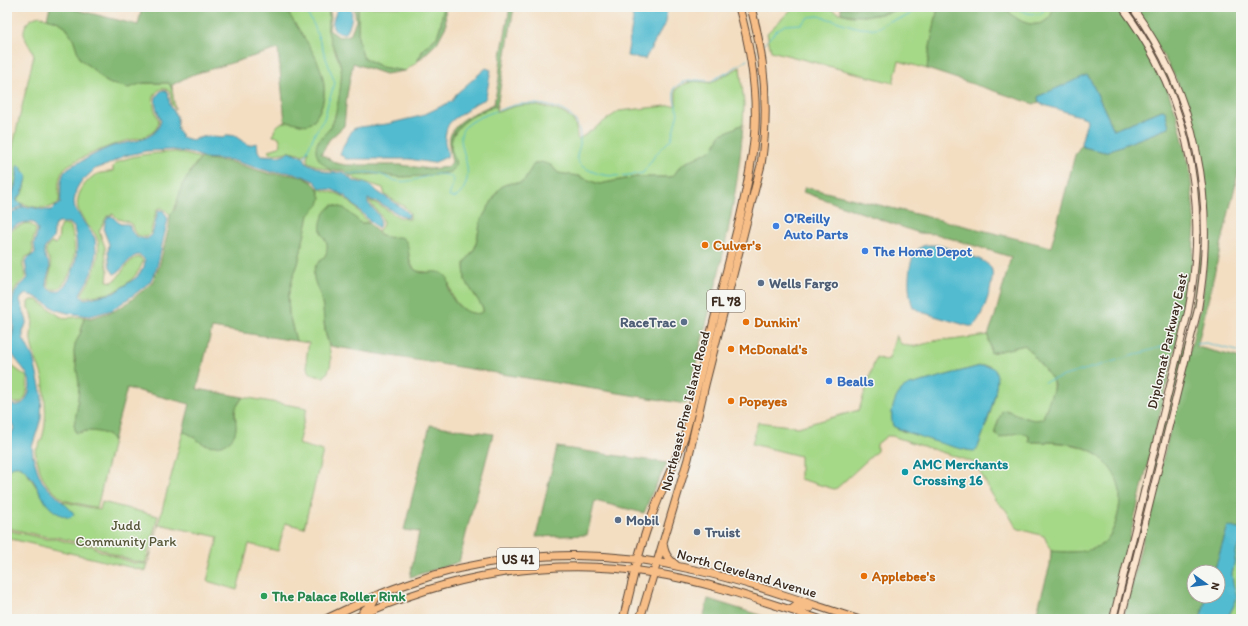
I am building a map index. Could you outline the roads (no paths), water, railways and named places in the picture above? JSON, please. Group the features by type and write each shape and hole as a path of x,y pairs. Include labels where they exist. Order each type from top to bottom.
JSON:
{"main road":[{"name":"Northeast Pine Island Road","path":"638,559 650,520 685,435 746,193 755,127 755,102 749,51 739,7"},
{"name":"Northeast Pine Island Road","path":"656,562 688,459 739,249 757,184 765,121 762,59 760,43 751,7"},
{"name":"Diplomat Parkway East","path":"1113,619 1193,290 1197,247 1197,209 1192,170 1179,114 1167,84 1142,36 1122,7"},
{"name":"Diplomat Parkway East","path":"1121,619 1194,325 1202,288 1206,242 1205,200 1192,133 1180,94 1170,72 1148,32 1132,7"},
{"path":"1142,36 1148,32"},
{"path":"1185,135 1192,133"},
{"path":"739,249 736,244 744,213 746,193"},
{"path":"663,540 666,555 669,560 679,566"},
{"name":"North Cleveland Avenue","path":"326,619 404,584 432,576 474,566 518,559 578,555 638,559 679,566 712,574 857,619"},
{"name":"FL 78","path":"623,619 638,559"},
{"name":"FL 78","path":"640,619 656,562"},
{"name":"North Cleveland Avenue","path":"354,618 380,606 447,583 508,571 575,566 635,570 700,583 819,619"},
{"path":"380,606 383,598 404,584"},
{"path":"354,618 372,604 377,595"},
{"path":"747,596 787,604 791,604 796,600"},
{"path":"791,610 799,606 836,612"}],"water":[{"path":"338,7 351,7 351,20 346,33 339,33 333,28 333,20"},
{"path":"621,7 667,7 666,22 645,59 627,56 633,19 630,11"},
{"path":"486,68 491,70 486,97 484,100 474,104 454,119 447,128 445,144 447,157 433,163 409,159 346,159 340,154 353,129 387,124 421,116 452,101 456,94"},
{"path":"1087,75 1114,130 1162,110 1165,111 1169,126 1168,128 1105,152 1083,147 1081,143 1087,121 1086,118 1044,105 1039,102 1038,98 1039,96"},
{"path":"163,90 168,92 170,105 177,117 178,130 182,137 192,140 206,136 222,138 229,135 235,136 248,145 257,143 258,151 261,155 279,156 290,152 295,153 304,158 307,163 324,171 330,173 343,172 353,181 365,183 373,187 409,214 408,218 404,217 377,202 368,199 368,203 380,218 380,225 378,229 345,196 333,190 320,188 314,181 303,176 286,172 271,172 231,160 204,158 195,154 173,150 146,151 124,156 107,165 95,169 80,183 76,190 74,202 75,208 95,238 96,250 92,271 80,296 85,299 114,293 137,277 144,267 145,261 138,255 114,274 110,268 108,252 109,244 104,231 105,223 108,217 112,216 120,224 127,224 136,236 147,239 152,235 158,211 163,210 168,219 157,267 150,282 112,310 90,316 57,310 34,296 26,294 20,300 27,321 23,332 23,338 33,357 42,395 41,419 32,447 33,456 42,481 74,514 70,518 57,513 48,506 29,474 20,466 12,467 7,471 7,443 14,428 7,417 7,401 15,405 19,405 25,401 30,387 27,373 11,352 10,342 13,333 12,303 15,292 28,278 25,262 35,253 34,244 38,230 34,223 26,222 16,225 7,232 7,216 22,207 51,210 60,203 62,179 64,172 68,168 110,147 140,140 153,134 161,121 156,104 159,93","holes":["59,223 69,223 74,227 77,250 75,262 72,273 66,284 58,291 54,291 49,289 47,286 50,268 44,251 53,238 54,226"]},
{"path":"18,165 22,167 22,170 27,175 22,194 17,198 17,201 24,206 12,211 11,201 17,178"},
{"path":"938,245 981,260 991,268 992,280 988,298 981,315 973,326 967,326 921,312 913,307 910,293 909,275 913,258 922,246"},
{"path":"980,366 991,367 995,370 997,376 988,420 978,447 975,451 934,441 908,433 893,426 893,407 901,390 910,385"},
{"path":"1228,526 1241,530 1241,543 1237,549 1232,575 1237,597 1236,601 1227,619 1200,619 1205,604 1226,604 1226,564 1216,564"}],"waterway":[{"path":"303,7 314,25 335,83 324,119 315,133 304,158"},
{"path":"762,46 777,30 785,25 801,24 809,17 819,16 859,28 876,29 889,21 903,18 922,7"},
{"path":"1017,7 1031,14 1041,14 1045,7"},
{"path":"752,55 757,51"},
{"path":"346,174 371,172 403,182 432,175 444,174 454,179 449,197 454,198 460,194 465,185 467,176 467,166 461,141 461,134 464,128 468,124 493,112 519,104 540,104 550,106 569,114 579,129 580,144 577,159 579,164 583,167 594,172 614,176 643,173 656,154 671,139 678,113 674,99 674,88 683,82 696,80 711,81 747,60"},
{"path":"1196,344 1206,343 1241,352"},
{"path":"1044,382 1171,344"}],"place":[{"name":"O'Reilly Auto Parts","path":"776,226"},
{"name":"Culver's","path":"705,245"},
{"name":"The Home Depot","path":"865,251"},
{"name":"Wells Fargo","path":"761,283"},
{"name":"RaceTrac","path":"684,322"},
{"name":"Dunkin'","path":"746,322"},
{"name":"McDonald's","path":"731,349"},
{"name":"Bealls","path":"829,381"},
{"name":"Popeyes","path":"731,401"},
{"name":"AMC Merchants Crossing 16","path":"905,472"},
{"name":"Mobil","path":"618,520"},
{"name":"Truist","path":"697,532"},
{"name":"Applebee's","path":"864,576"},
{"name":"The Palace Roller Rink","path":"264,596"}],"park label":[{"name":"Judd Community Park","path":"126,534"}]}
